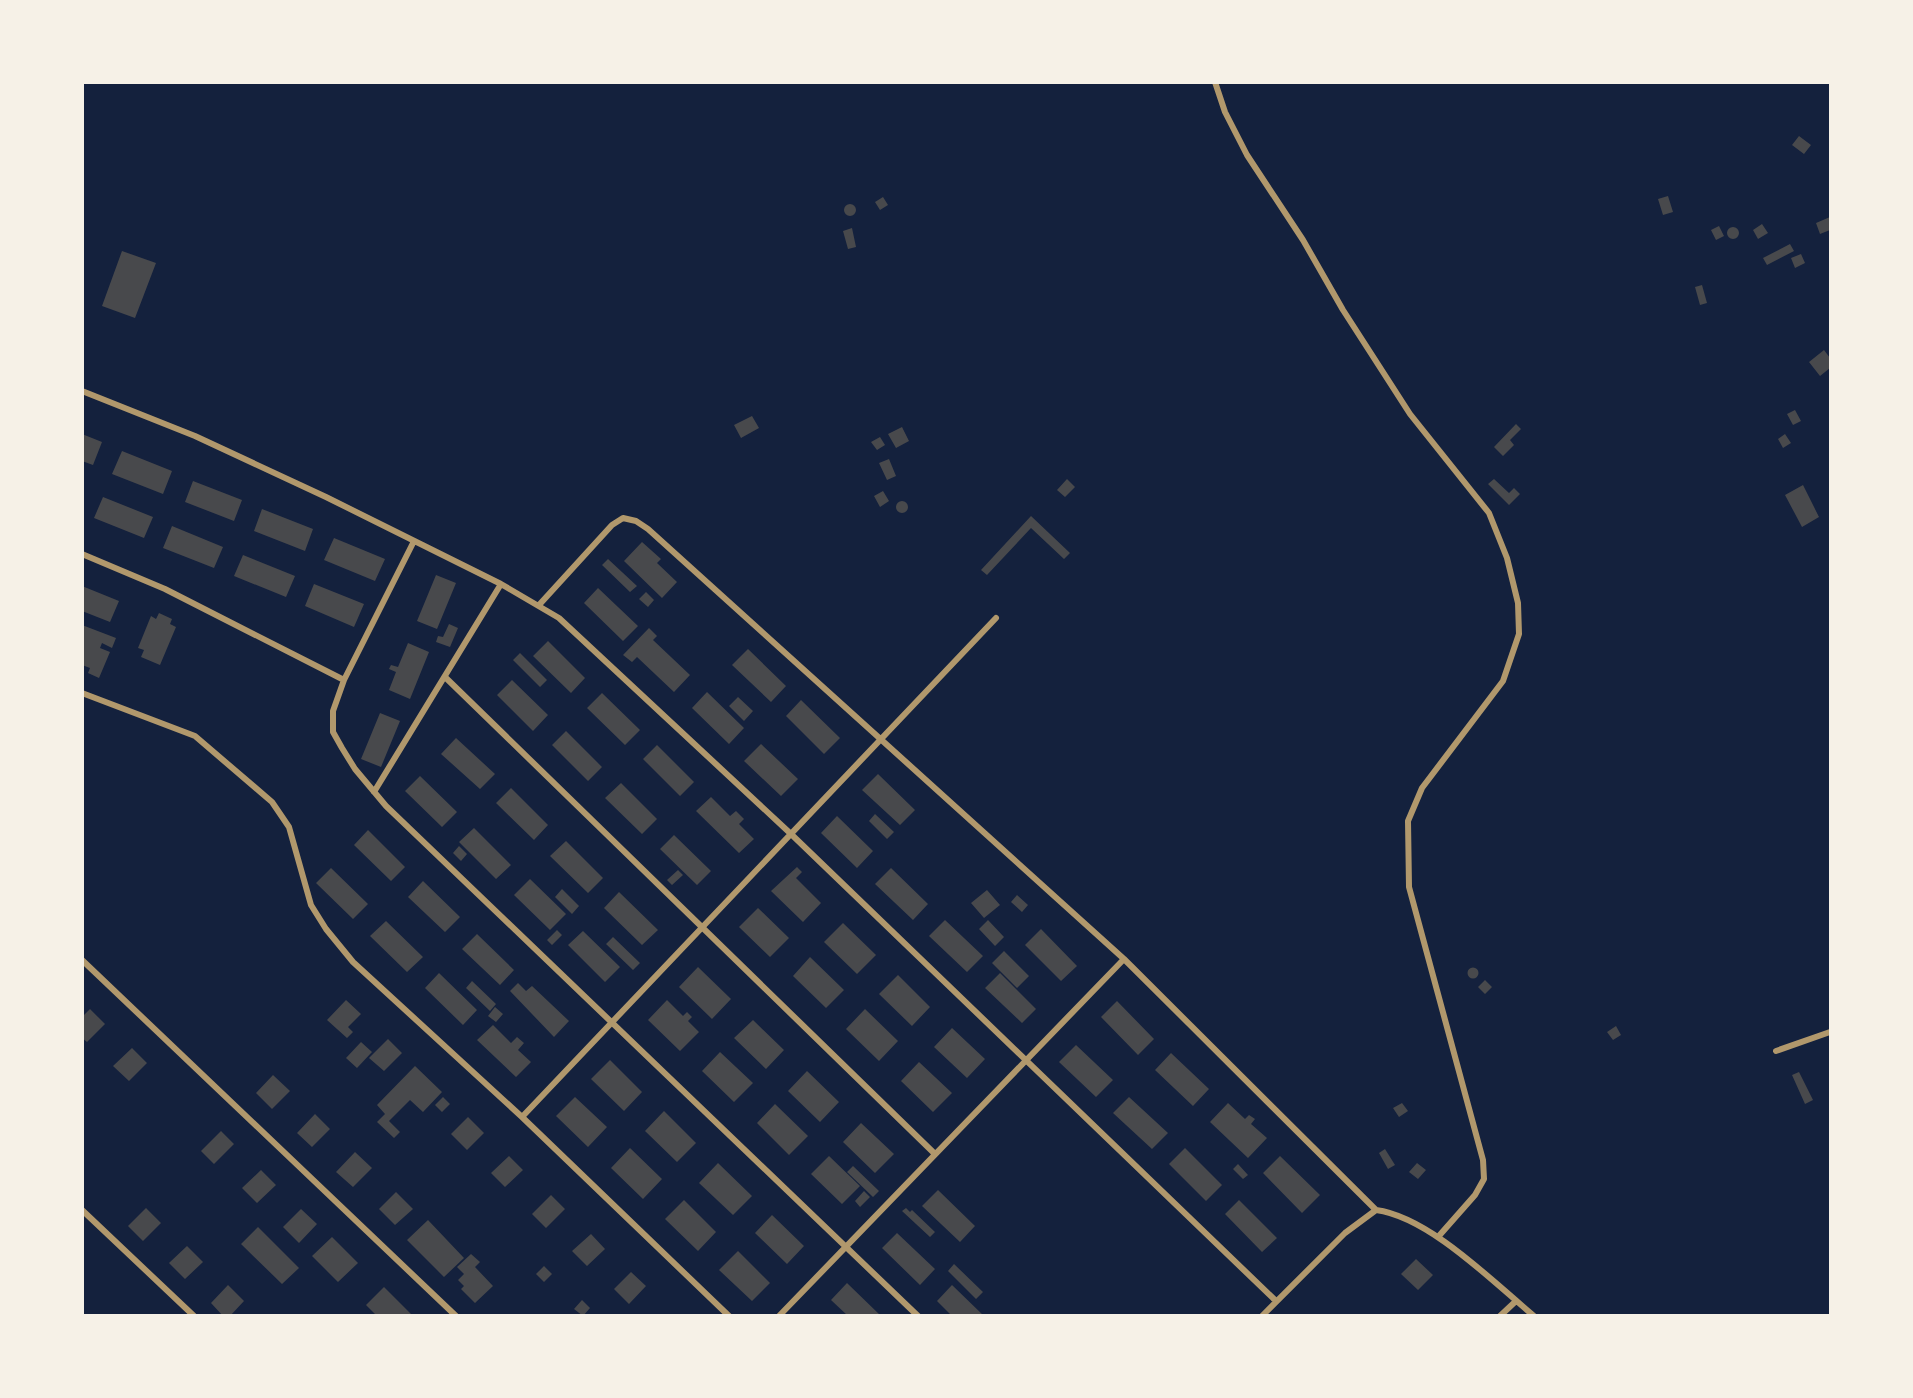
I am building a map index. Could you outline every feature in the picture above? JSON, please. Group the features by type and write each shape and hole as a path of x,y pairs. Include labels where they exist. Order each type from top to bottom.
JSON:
{"street":[{"path":"1215,82 1225,112 1246,155 1303,240 1343,310 1410,414 1489,513 1507,558 1518,603 1519,634 1503,681 1422,788 1408,821 1409,887 1484,1160 1484,1179 1475,1195 1438,1237"},
{"path":"82,391 195,436 501,584 559,618 791,834 1276,1301"},
{"path":"539,605 612,525 623,518 636,521 675,552 1124,959 1376,1210 1393,1212 1412,1220 1438,1237 1534,1316"},
{"path":"414,541 344,680 333,711 333,732 355,769 374,792 918,1316"},
{"path":"82,554 165,589 344,680"},
{"path":"374,792 446,678 501,584"},
{"path":"522,1117 996,618"},
{"path":"446,678 935,1154"},
{"path":"82,693 195,736 272,802 289,826 311,905 326,929 353,962 522,1117 729,1316"},
{"path":"779,1316 1124,959"},
{"path":"82,960 456,1316"},
{"path":"1776,1051 1830,1032"},
{"path":"82,1210 194,1316"},
{"path":"1262,1316 1345,1233 1376,1210"},
{"path":"1500,1316 1516,1300"}],"building":[{"path":"1799,136 1811,145 1804,154 1792,145"},
{"path":"1668,196 1673,212 1663,215 1658,199"},
{"path":"883,197 888,205 880,210 875,202"},
{"path":"852,204 855,205 855,215 848,216 845,215 844,208 845,205"},
{"path":"1830,217 1830,230 1820,234 1816,223"},
{"path":"1762,224 1768,233 1758,239 1753,230"},
{"path":"1719,226 1724,236 1716,240 1711,230"},
{"path":"1733,227 1739,233 1733,239 1727,233"},
{"path":"852,228 856,247 848,249 843,231"},
{"path":"1790,244 1794,251 1767,265 1763,258"},
{"path":"122,251 156,263 135,318 102,306"},
{"path":"1801,254 1805,263 1795,268 1791,258"},
{"path":"1702,285 1707,303 1700,305 1695,287"},
{"path":"1824,350 1830,358 1830,368 1820,376 1809,362"},
{"path":"1795,410 1801,421 1793,425 1787,414"},
{"path":"752,416 759,428 741,438 734,425"},
{"path":"1516,424 1521,429 1510,440 1514,445 1503,456 1494,447"},
{"path":"902,427 909,441 896,448 888,434"},
{"path":"82,434 102,442 93,465 82,461"},
{"path":"1785,434 1791,443 1783,448 1778,439"},
{"path":"880,437 885,445 877,450 871,442"},
{"path":"122,451 172,471 163,494 112,474"},
{"path":"889,459 896,476 887,480 879,463"},
{"path":"1067,479 1075,487 1065,497 1057,490"},
{"path":"1494,479 1509,493 1514,488 1520,494 1509,505 1488,484"},
{"path":"193,481 242,500 234,521 185,502"},
{"path":"1803,485 1819,517 1802,527 1785,495"},
{"path":"883,491 889,501 880,507 874,496"},
{"path":"103,497 153,517 144,538 94,518"},
{"path":"904,501 908,507 904,513 900,513 896,505"},
{"path":"262,509 313,529 305,551 254,531"},
{"path":"1031,516 1070,553 1064,559 1031,528 987,575 981,570"},
{"path":"172,526 223,547 214,568 163,548"},
{"path":"334,538 385,559 375,581 324,560"},
{"path":"642,542 661,559 657,563 677,582 662,598 624,561"},
{"path":"243,555 295,576 286,597 234,576"},
{"path":"608,559 637,586 630,592 602,565"},
{"path":"436,575 456,583 437,629 417,621"},
{"path":"314,584 364,604 354,627 305,606"},
{"path":"82,586 119,601 110,622 82,611"},
{"path":"598,588 638,626 623,641 584,603"},
{"path":"646,592 654,600 648,607 639,599"},
{"path":"159,613 172,619 170,624 176,627 160,665 141,657 144,650 138,648 151,616 156,619"},
{"path":"449,624 458,628 450,647 436,642 438,636 443,637"},
{"path":"82,625 116,638 112,648 102,643 100,648 110,652 99,678 88,673 90,668 82,665"},
{"path":"649,628 657,636 653,640 690,675 674,692 637,657 632,662 623,655"},
{"path":"548,641 585,678 571,693 533,656"},
{"path":"408,643 429,652 410,699 389,690 396,672 389,669 391,665 398,667"},
{"path":"748,649 786,686 771,702 732,665"},
{"path":"520,653 547,680 540,687 513,660"},
{"path":"512,680 548,715 533,731 497,695"},
{"path":"707,692 744,728 729,744 692,708"},
{"path":"602,693 640,730 625,745 587,708"},
{"path":"738,697 753,711 744,721 729,706"},
{"path":"801,700 840,738 824,754 786,716"},
{"path":"380,713 400,721 381,767 361,759"},
{"path":"566,731 602,767 588,781 552,745"},
{"path":"456,738 495,774 480,789 441,754"},
{"path":"761,744 798,779 781,796 744,761"},
{"path":"657,745 694,782 680,796 643,759"},
{"path":"878,774 915,810 900,825 862,790"},
{"path":"420,776 457,812 442,827 405,791"},
{"path":"621,783 657,819 642,834 605,798"},
{"path":"511,788 548,825 534,840 496,803"},
{"path":"711,797 730,816 736,811 744,819 739,824 754,839 739,853 696,811"},
{"path":"875,814 894,832 887,839 869,821"},
{"path":"837,816 873,851 857,868 821,833"},
{"path":"474,828 511,865 496,879 459,842"},
{"path":"368,830 405,867 391,881 354,845"},
{"path":"674,835 711,871 697,885 660,849"},
{"path":"566,841 603,878 588,893 550,856"},
{"path":"459,846 467,854 461,861 453,853"},
{"path":"797,867 802,872 796,878 821,903 803,922 771,891"},
{"path":"331,868 368,904 353,919 316,883"},
{"path":"891,868 928,904 913,920 875,884"},
{"path":"678,870 683,875 672,885 667,880"},
{"path":"530,879 566,914 550,930 514,895"},
{"path":"423,881 460,917 445,932 408,897"},
{"path":"562,889 579,906 572,914 555,897"},
{"path":"987,890 1000,905 984,918 971,903"},
{"path":"619,892 658,930 642,945 604,908"},
{"path":"1017,895 1028,905 1022,912 1011,902"},
{"path":"758,908 789,938 770,957 739,927"},
{"path":"945,920 983,956 967,972 929,936"},
{"path":"988,920 1004,937 995,946 979,929"},
{"path":"386,921 423,957 407,972 370,936"},
{"path":"843,923 876,955 857,974 824,942"},
{"path":"1041,929 1077,966 1061,981 1025,945"},
{"path":"557,930 562,935 552,945 547,940"},
{"path":"583,931 620,967 605,982 568,945"},
{"path":"477,934 514,970 500,985 462,949"},
{"path":"613,937 640,963 633,970 606,944"},
{"path":"1004,951 1029,976 1017,988 992,963"},
{"path":"810,957 844,990 826,1008 793,976"},
{"path":"698,967 731,999 712,1019 679,987"},
{"path":"1473,968 1477,969 1477,977 1473,978 1469,977 1468,973 1469,969"},
{"path":"439,973 477,1010 463,1025 425,988"},
{"path":"1000,973 1036,1009 1022,1023 985,988"},
{"path":"898,975 930,1007 912,1026 879,994"},
{"path":"1485,980 1492,987 1485,994 1478,987"},
{"path":"472,981 496,1004 490,1011 466,988"},
{"path":"518,983 526,991 532,986 569,1021 554,1037 510,991"},
{"path":"346,1000 361,1014 348,1027 353,1032 347,1038 327,1020"},
{"path":"667,1000 683,1016 687,1012 692,1017 688,1021 699,1032 680,1051 648,1020"},
{"path":"1117,1001 1154,1039 1138,1055 1101,1017"},
{"path":"495,1007 503,1014 496,1022 488,1016"},
{"path":"90,1009 105,1024 87,1042 82,1038 82,1017"},
{"path":"865,1009 898,1041 879,1061 846,1029"},
{"path":"753,1020 784,1050 766,1069 734,1038"},
{"path":"493,1025 511,1043 517,1037 524,1043 518,1050 531,1062 516,1077 477,1040"},
{"path":"1616,1026 1621,1035 1613,1040 1607,1032"},
{"path":"952,1028 985,1059 967,1078 934,1047"},
{"path":"388,1039 402,1053 384,1071 369,1058"},
{"path":"361,1042 372,1052 357,1068 346,1058"},
{"path":"1076,1045 1113,1080 1096,1097 1059,1062"},
{"path":"132,1048 147,1063 129,1081 113,1066"},
{"path":"720,1052 753,1083 734,1102 702,1071"},
{"path":"1171,1053 1209,1089 1193,1106 1155,1070"},
{"path":"610,1060 642,1092 624,1111 591,1079"},
{"path":"919,1062 952,1093 933,1112 901,1081"},
{"path":"415,1066 442,1092 423,1112 410,1100 389,1121 400,1132 394,1138 377,1122 385,1114 377,1105"},
{"path":"807,1071 839,1102 820,1122 788,1091"},
{"path":"1799,1072 1813,1100 1805,1104 1792,1075"},
{"path":"273,1075 290,1091 272,1109 256,1093"},
{"path":"443,1097 450,1104 442,1112 435,1105"},
{"path":"575,1097 607,1127 588,1147 556,1116"},
{"path":"1129,1097 1168,1133 1152,1149 1113,1113"},
{"path":"1228,1103 1245,1119 1249,1115 1255,1119 1251,1124 1267,1138 1248,1158 1210,1122"},
{"path":"1402,1103 1408,1111 1399,1117 1393,1108"},
{"path":"775,1104 808,1136 789,1155 757,1123"},
{"path":"664,1111 696,1143 677,1162 645,1131"},
{"path":"315,1114 330,1129 312,1147 297,1133"},
{"path":"468,1117 484,1133 467,1150 451,1134"},
{"path":"861,1123 894,1154 875,1173 843,1142"},
{"path":"221,1131 234,1144 214,1164 201,1151"},
{"path":"630,1148 662,1179 643,1199 611,1168"},
{"path":"1185,1148 1222,1185 1206,1201 1169,1164"},
{"path":"1385,1149 1395,1165 1388,1169 1379,1153"},
{"path":"355,1152 372,1168 353,1187 336,1172"},
{"path":"509,1156 523,1170 505,1187 491,1173"},
{"path":"829,1156 860,1186 842,1204 811,1174"},
{"path":"1280,1156 1320,1195 1302,1213 1263,1173"},
{"path":"718,1163 752,1196 733,1215 699,1183"},
{"path":"1417,1163 1426,1170 1418,1179 1409,1172"},
{"path":"1238,1164 1248,1175 1243,1179 1233,1169"},
{"path":"853,1166 879,1191 873,1197 847,1172"},
{"path":"261,1170 276,1185 257,1203 242,1188"},
{"path":"938,1190 975,1226 960,1242 922,1206"},
{"path":"864,1191 870,1197 860,1207 855,1201"},
{"path":"396,1192 413,1209 395,1225 379,1209"},
{"path":"551,1195 565,1209 546,1228 532,1214"},
{"path":"684,1200 716,1232 698,1251 665,1219"},
{"path":"1239,1200 1277,1238 1262,1252 1225,1214"},
{"path":"146,1208 161,1223 143,1241 128,1226"},
{"path":"906,1208 910,1212 912,1210 935,1232 930,1237 902,1211"},
{"path":"301,1209 317,1224 299,1243 283,1227"},
{"path":"772,1215 804,1246 787,1264 755,1233"},
{"path":"428,1220 464,1258 444,1277 407,1240"},
{"path":"258,1227 299,1268 282,1284 241,1244"},
{"path":"897,1233 935,1269 920,1285 882,1248"},
{"path":"591,1234 605,1249 587,1266 572,1251"},
{"path":"332,1237 358,1263 338,1282 312,1256"},
{"path":"187,1246 203,1262 185,1279 169,1263"},
{"path":"738,1251 770,1283 752,1301 719,1270"},
{"path":"471,1254 480,1262 475,1267 493,1286 475,1303 461,1289 464,1286 458,1280 464,1274 457,1267"},
{"path":"1416,1259 1433,1275 1418,1290 1401,1274"},
{"path":"954,1264 983,1292 976,1299 948,1271"},
{"path":"544,1266 552,1274 544,1282 536,1274"},
{"path":"631,1272 646,1286 629,1304 614,1289"},
{"path":"847,1283 881,1316 848,1316 831,1300"},
{"path":"228,1285 244,1301 230,1316 223,1316 211,1303"},
{"path":"952,1285 984,1316 952,1316 937,1301"},
{"path":"384,1287 413,1316 377,1316 366,1305"},
{"path":"582,1300 590,1308 583,1316 574,1309"}]}
